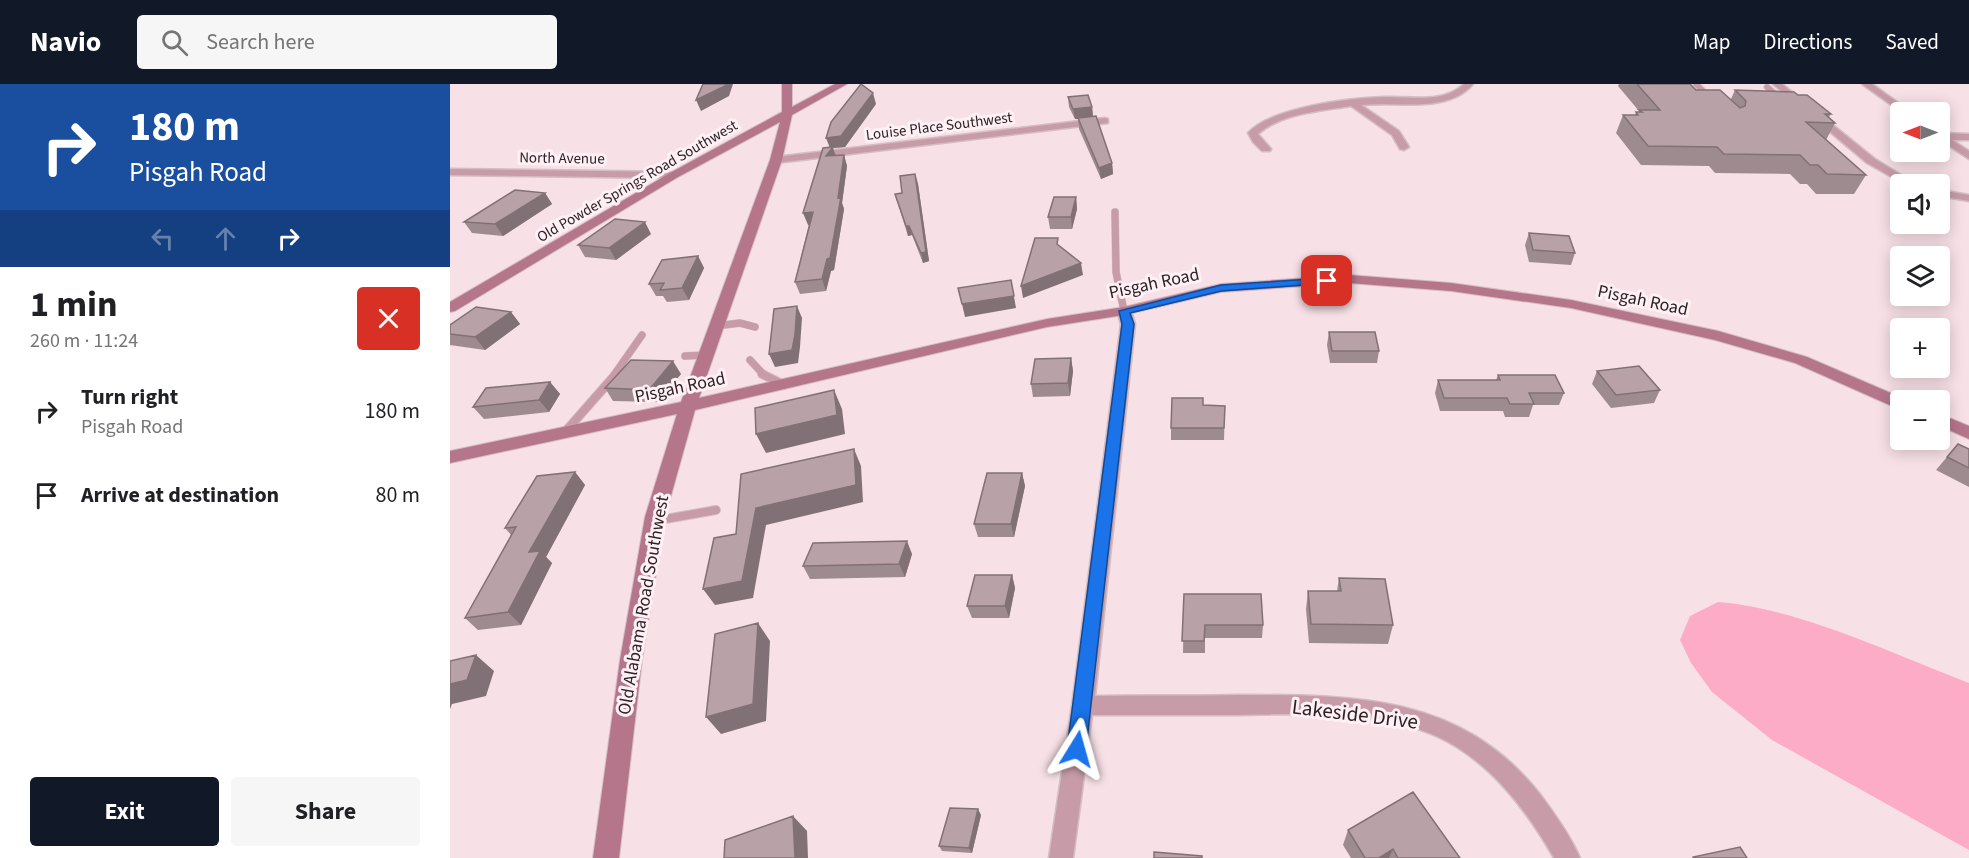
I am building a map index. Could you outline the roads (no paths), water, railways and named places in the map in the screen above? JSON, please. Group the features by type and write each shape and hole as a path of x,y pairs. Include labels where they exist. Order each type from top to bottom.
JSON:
{"street":[{"name":"Old Alabama Road Southwest","path":"606,858 631,660 654,521 688,405 776,160 788,113 787,84"},
{"name":"Old Powder Springs Road Southwest","path":"450,308 674,175 842,84"},
{"path":"1266,149 1256,140 1253,133 1264,123 1354,104 1445,97 1457,94 1469,84"},
{"path":"1866,84 1892,102"},
{"path":"1772,85 1871,161 1894,174"},
{"path":"1354,104 1396,133 1404,147"},
{"name":"Louise Place Southwest","path":"776,160 1106,121"},
{"path":"1950,136 1969,137"},
{"path":"1950,143 1969,156"},
{"name":"North Avenue","path":"450,172 674,175"},
{"path":"1950,195 1969,198"},
{"name":"Pisgah Road","path":"450,457 784,385 1047,323 1124,311 1221,288 1349,279 1451,287 1571,304 1718,336 1801,360 1890,399"},
{"path":"1061,858 1083,706 1128,324 1124,311"},
{"path":"1950,424 1969,433"},
{"name":"Lakeside Drive","path":"1083,706 1296,705 1362,710 1428,722 1466,741 1518,786 1550,826 1568,858"}],"lane":[{"path":"1696,84 1711,99"},
{"path":"1772,85 1781,99 1772,100"},
{"path":"1115,212 1116,272 1124,311"},
{"path":"716,326 740,323 755,327"},
{"path":"565,432 624,364 642,335"},
{"path":"685,356 706,355"},
{"path":"750,360 762,374 784,385"},
{"path":"654,521 716,510"}]}
